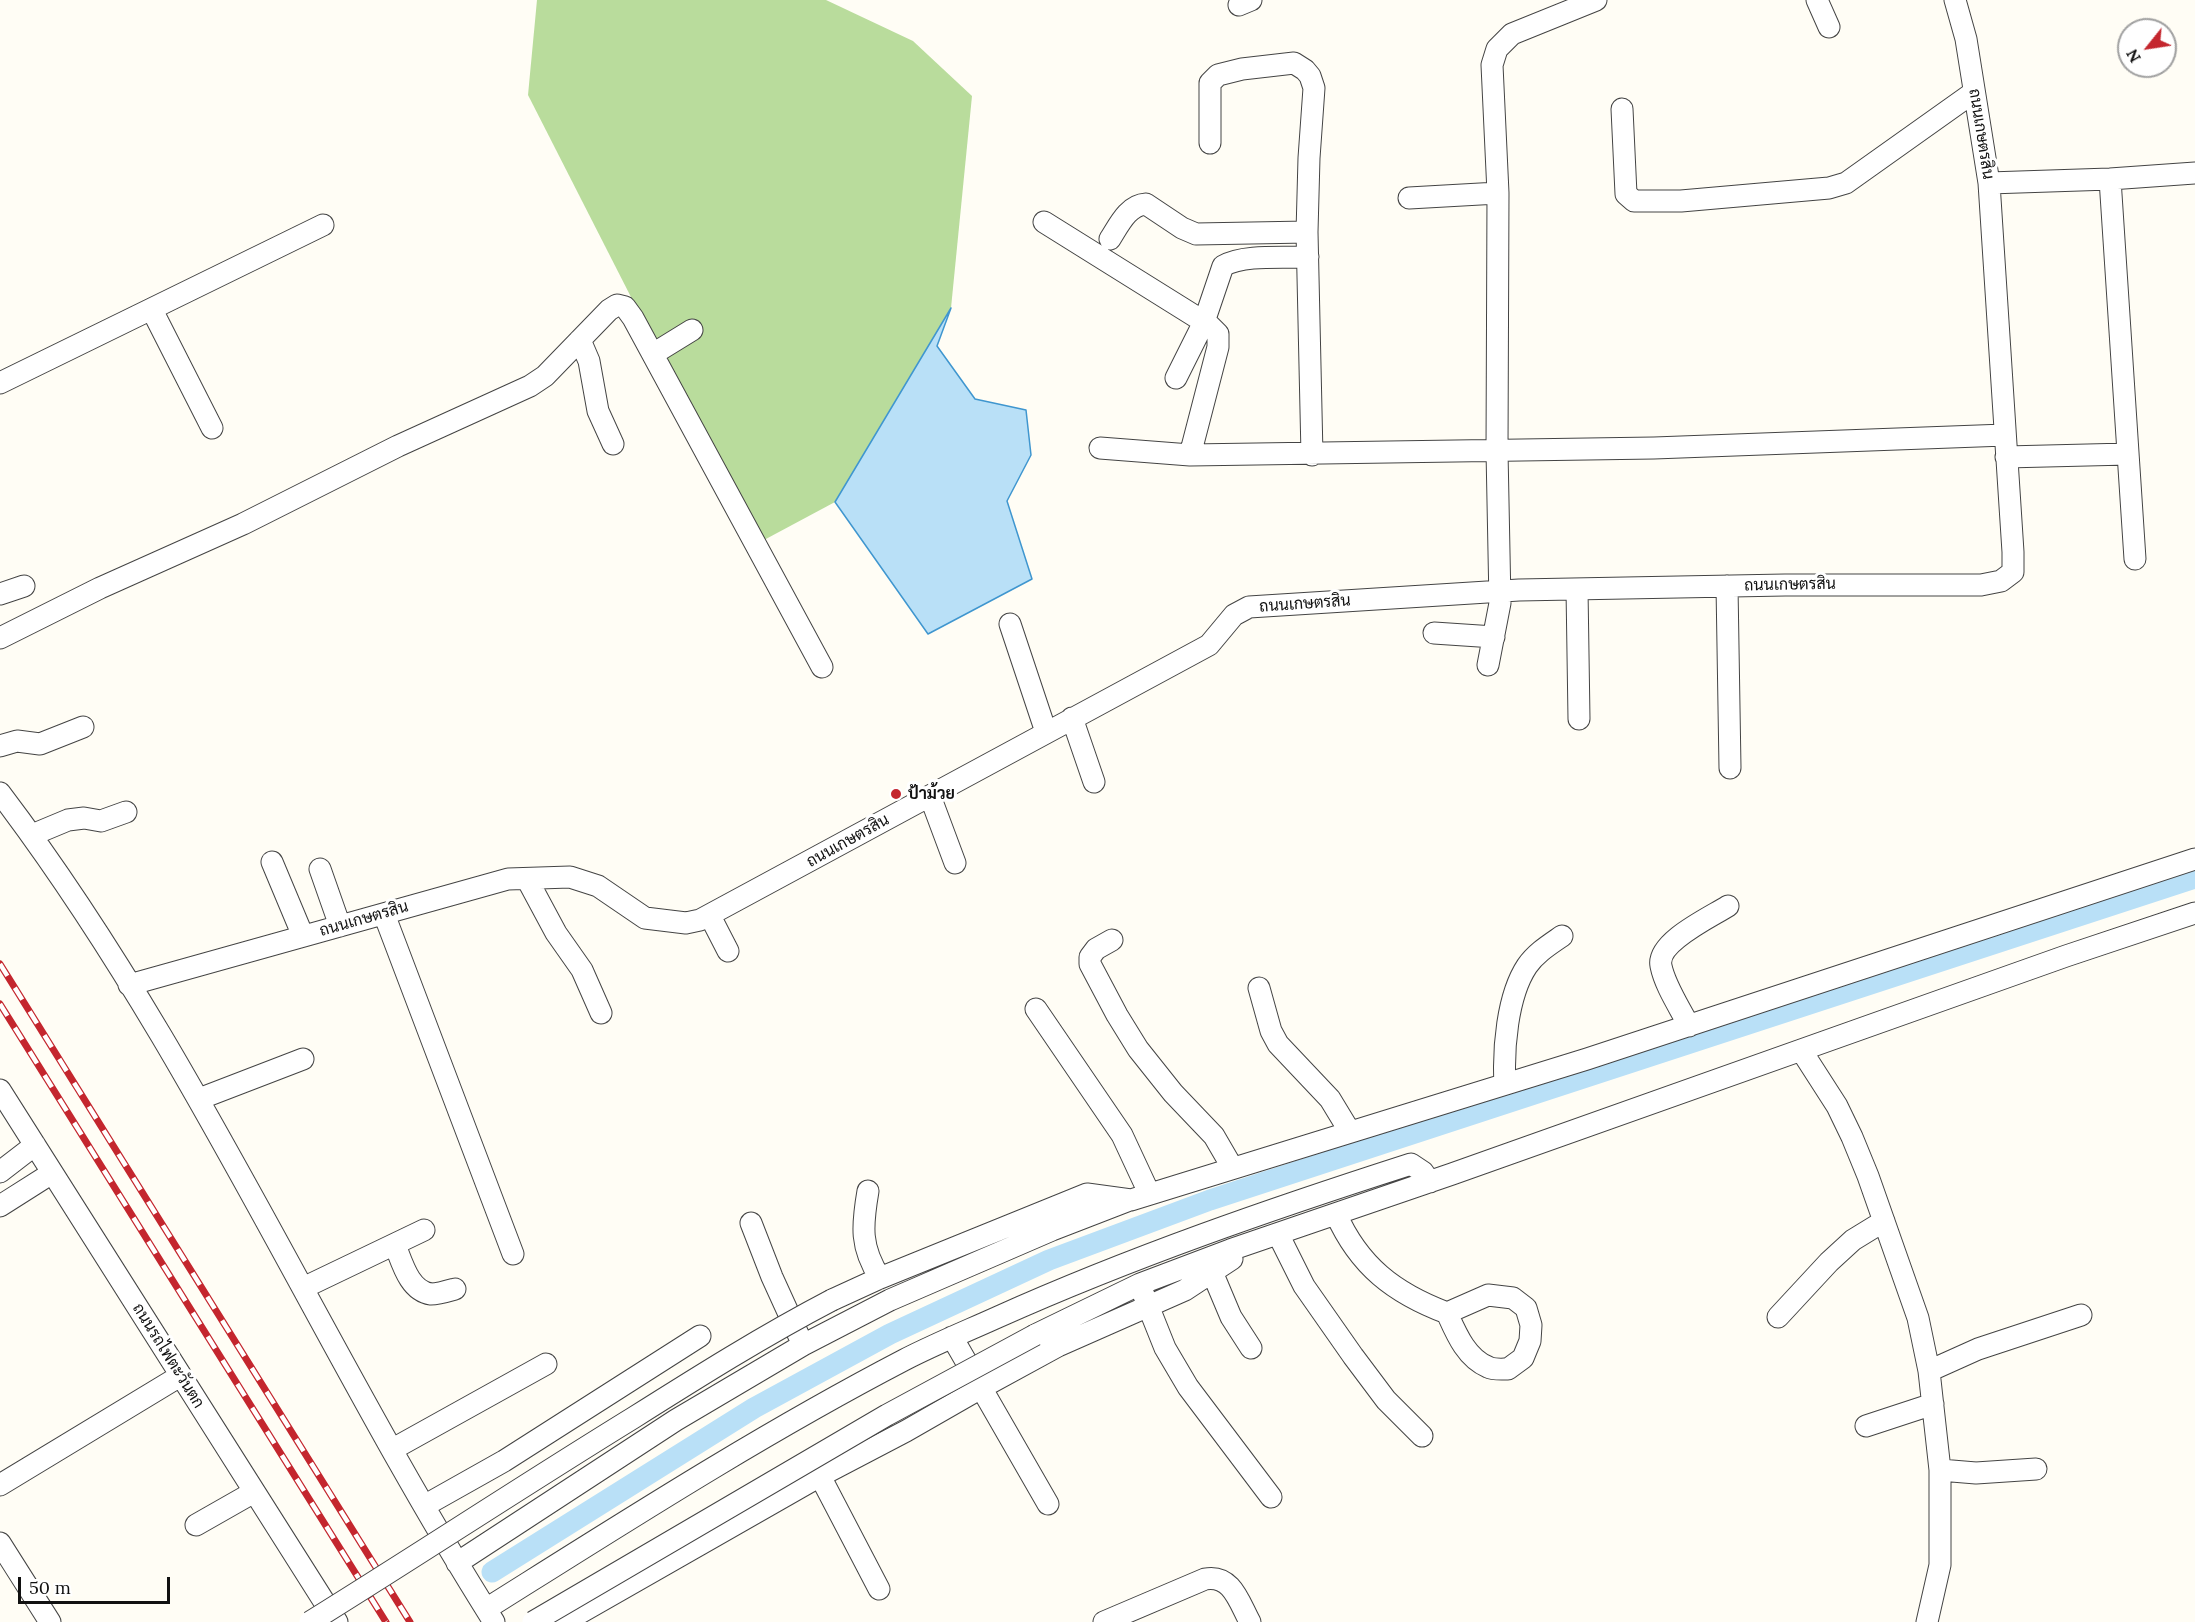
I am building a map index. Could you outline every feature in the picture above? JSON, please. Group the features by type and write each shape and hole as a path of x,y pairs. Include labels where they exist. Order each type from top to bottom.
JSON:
{"street":[{"path":"1488,665 1500,603 1497,451 1498,193 1492,65 1497,49 1512,34 1596,0"},
{"path":"1817,0 1829,27"},
{"name":"ถนนเกษตรสิน","path":"129,985 508,879 570,877 598,886 645,918 686,923 710,916 1209,645 1234,615 1250,608 1500,591 1727,586 1981,585 2001,581 2013,572 1989,183 1966,39 1955,0"},
{"path":"1210,143 1210,83 1213,78 1224,72 1294,63 1305,70 1314,82 1307,231 1312,454"},
{"path":"1622,109 1626,194 1634,201 1681,201 1829,188 1846,183 1974,92"},
{"path":"1989,183 2110,179 2195,173"},
{"path":"2110,179 2134,559"},
{"path":"1409,198 1498,193"},
{"path":"1110,239 1132,208 1142,204 1146,204 1182,228 1196,234 1307,231"},
{"path":"1044,222 1204,322 1218,334 1218,347 1190,455"},
{"path":"0,383 323,225"},
{"path":"1176,378 1204,322 1223,266 1236,261 1308,257"},
{"path":"0,638 100,588 243,524 398,446 530,386 545,376 609,310 618,305 625,307 633,318 822,667"},
{"path":"152,310 212,428"},
{"path":"653,354 692,330"},
{"path":"580,339 589,361 598,411 613,444"},
{"path":"1100,447 1190,455 1312,454 1654,448 2005,435"},
{"path":"2006,457 2128,454"},
{"path":"0,594 24,586"},
{"path":"1727,586 1730,768"},
{"path":"1577,589 1579,719"},
{"path":"1010,624 1046,732"},
{"path":"1434,633 1494,637"},
{"path":"1072,718 1094,782"},
{"path":"0,746 17,741 40,744 83,727"},
{"path":"0,793 78,904 199,1099 424,1506 490,1616 769,1433 906,1359 952,1337 1062,1288 1128,1262 1312,1196 1411,1164 1423,1172 1430,1182"},
{"path":"930,796 955,863"},
{"path":"32,836 69,820 84,818 101,821 126,812"},
{"path":"458,1566 676,1420 803,1345 890,1300 1052,1230 1140,1196 1689,1026 2195,859"},
{"path":"272,862 303,936"},
{"path":"320,870 340,926"},
{"path":"527,879 556,933 582,970 601,1013"},
{"path":"1689,1026 1660,964 1664,950 1678,937 1728,906"},
{"path":"564,1622 820,1476 1058,1346 1185,1290 1209,1266 1245,1245 1430,1182 2066,956 2195,913"},
{"path":"384,914 513,1254"},
{"path":"710,916 729,951"},
{"path":"1505,1084 1507,1033 1516,987 1527,966 1539,952 1562,936"},
{"path":"1112,940 1096,949 1090,957 1090,964 1117,1015 1156,1074 1214,1136 1232,1167"},
{"path":"1259,988 1271,1031 1278,1044 1330,1099 1350,1132"},
{"path":"1036,1009 1122,1135 1140,1196"},
{"path":"1801,1050 1837,1106 1868,1176 1918,1318 1929,1371 1940,1470 1940,1565 1926,1622"},
{"path":"199,1099 303,1059"},
{"name":"ถนนรถไฟตะวันตก","path":"0,1090 337,1622"},
{"path":"0,1172 35,1145"},
{"path":"0,1206 52,1173"},
{"path":"868,1191 864,1215 864,1243 869,1260 880,1278"},
{"path":"309,1622 763,1337 832,1300 880,1278 1087,1194 1140,1196"},
{"path":"1336,1214 1346,1237 1364,1261 1392,1287 1424,1305 1446,1313"},
{"path":"1778,1317 1837,1254 1853,1240 1884,1221"},
{"path":"751,1223 803,1345"},
{"path":"303,1288 424,1230"},
{"path":"1278,1234 1304,1286 1353,1356 1386,1400 1422,1436"},
{"path":"395,1245 408,1277 422,1291 433,1294 455,1289"},
{"path":"533,1622 887,1414 1035,1335 1140,1284 1209,1266"},
{"path":"1209,1266 1231,1317 1251,1348"},
{"path":"1140,1284 1165,1348 1188,1387 1271,1497"},
{"path":"1929,1371 1978,1349 2081,1315"},
{"path":"424,1506 504,1461 699,1336"},
{"path":"952,1337 1048,1504"},
{"path":"393,1449 546,1364"},
{"path":"0,1485 180,1376"},
{"path":"1866,1426 1933,1404"},
{"path":"1940,1470 1976,1473 2036,1469"},
{"path":"820,1476 879,1589"},
{"path":"196,1525 254,1492"},
{"path":"0,1544 50,1622"},
{"path":"1104,1622 1216,1577 1227,1581 1250,1622"},
{"path":"309,1622 321,1597"}],"green space":[{"path":"537,0 826,0 913,41 972,96 951,308 835,502 764,540 633,301 528,95"}],"water":[{"path":"951,308 937,346 975,399 1026,410 1031,455 1007,501 1032,579 928,634 835,502"}],"waterway":[{"path":"492,1572 754,1408 890,1334 1049,1260 1210,1200 2195,878"}],"railway":[{"path":"0,964 410,1622"},
{"path":"0,1004 386,1622"}],"place":[{"name":"ป้าม้วย","path":"896,794"}]}
